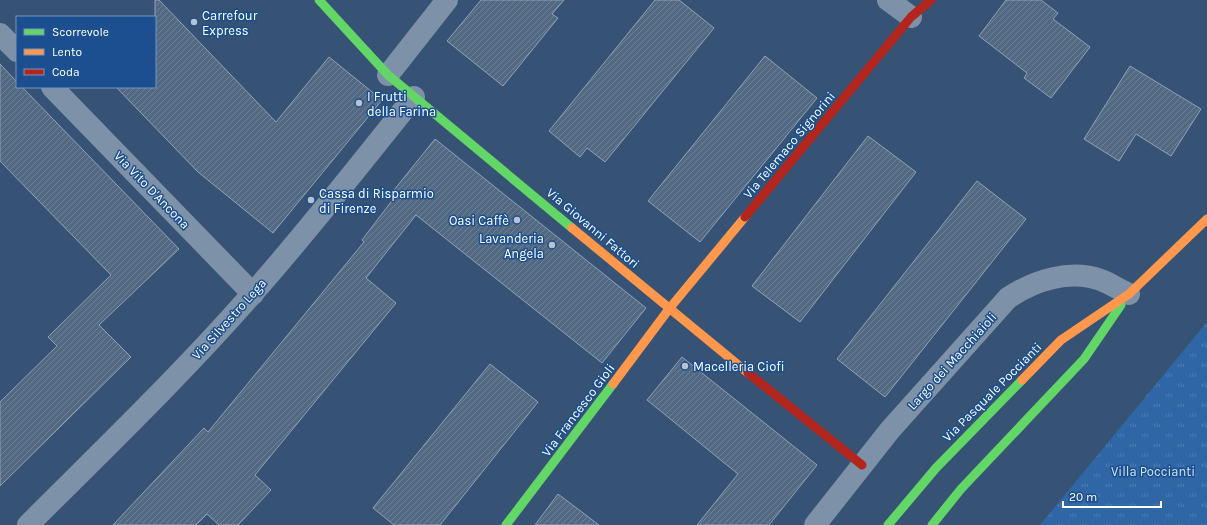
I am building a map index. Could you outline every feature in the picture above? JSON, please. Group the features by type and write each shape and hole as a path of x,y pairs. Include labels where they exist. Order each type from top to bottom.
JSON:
{"street":[{"name":"Via Giovanni Fattori","path":"318,0 388,75 669,309 862,465"},
{"path":"388,75 447,0"},
{"path":"888,0 911,17"},
{"name":"Via Telemaco Signorini","path":"669,309 911,17 931,0"},
{"path":"0,34 16,50"},
{"name":"Via Vito D'Ancona","path":"53,88 253,294"},
{"name":"Via Silvestro Lega","path":"28,525 179,374 253,294 414,97"},
{"name":"Via Pasquale Poccianti","path":"888,525 936,468 1062,340 1129,294 1207,219"},
{"name":"Largo dei Macchiaioli","path":"815,525 890,430 1008,298 1018,291 1050,279 1065,276 1083,276 1103,281 1129,294"},
{"name":"Via Pasquale Poccianti","path":"932,525 961,489 1084,359 1129,294"},
{"name":"Via Francesco Gioli","path":"506,525 669,309"}],"green space":[{"name":"Villa Poccianti","path":"1207,322 1207,525 1040,525"}],"building":[{"path":"155,0 159,0 276,122 329,57 382,100 273,233 198,172 117,88 156,88"},
{"path":"481,0 564,0 552,14 558,18 503,86 447,41"},
{"path":"655,0 679,0 714,28 605,162 587,148 580,157 549,131"},
{"path":"1006,0 1041,0 1058,13 1053,19 1090,47 1051,98 1024,78 1027,73 979,36"},
{"path":"765,56 817,98 700,242 648,201"},
{"path":"0,64 16,81 16,88 23,88 179,249 99,325 131,357 0,486 0,402 57,346 48,337 111,275 0,161"},
{"path":"1130,66 1201,109 1171,156 1136,134 1119,161 1084,139"},
{"path":"868,136 916,172 800,322 752,286"},
{"path":"435,139 646,308 602,363 416,215 366,278 396,303 255,475 271,490 238,525 219,525 207,514 196,525 113,525 204,428 208,432 364,242 362,240 394,198 390,195"},
{"path":"977,181 1026,219 885,397 837,359"},
{"path":"682,357 817,465 769,525 697,525 738,474 647,400"},
{"path":"490,364 538,402 440,525 394,525 373,508"},
{"path":"558,494 599,525 535,525"}],"traffic: fast":[{"path":"319,0 388,75 572,228"},
{"path":"932,525 961,489 1084,359 1121,305"},
{"path":"888,525 936,468 1022,380"},
{"path":"506,525 613,384"}],"traffic: slow":[{"path":"613,384 669,309 745,217"},
{"path":"1022,380 1061,340 1129,294 1207,219"},
{"path":"572,228 748,373"}],"traffic: jam":[{"path":"745,217 911,17 931,0"},
{"path":"748,373 862,465"}],"place":[{"name":"Carrefour Express","path":"194,22"},
{"name":"I Frutti della Farina","path":"359,103"},
{"name":"Cassa di Risparmio di Firenze","path":"311,200"},
{"name":"Oasi Caffè","path":"517,220"},
{"name":"Lavanderia Angela","path":"552,245"},
{"name":"Macelleria Ciofi","path":"685,366"}]}
